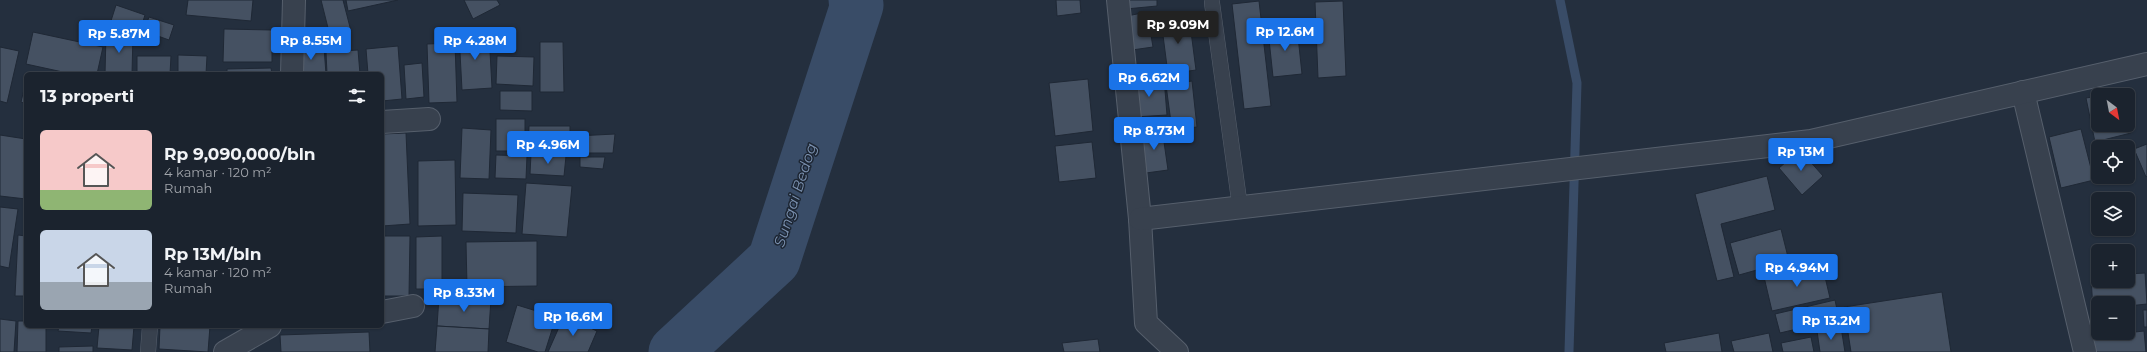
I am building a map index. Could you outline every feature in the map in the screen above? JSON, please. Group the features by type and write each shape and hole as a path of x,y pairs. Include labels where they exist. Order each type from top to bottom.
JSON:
{"street":[{"path":"292,72 294,0"},
{"path":"1118,0 1140,219 1146,323 1177,352"},
{"path":"1140,219 1811,141 2147,64"},
{"path":"2024,92 2085,352"},
{"path":"384,122 429,119"},
{"path":"384,312 413,306"},
{"path":"225,352 267,328"}],"lane":[{"path":"1212,3 1240,207"},
{"path":"148,352 150,328"}],"building":[{"path":"188,0 253,0 251,21 186,15"},
{"path":"321,0 343,0 351,31 330,36"},
{"path":"346,0 398,0 348,11"},
{"path":"464,0 497,0 500,5 473,19"},
{"path":"1056,0 1080,0 1081,13 1057,16"},
{"path":"1126,0 1157,0 1157,6 1126,9"},
{"path":"1259,1 1271,106 1244,109 1232,4"},
{"path":"1343,1 1346,76 1318,78 1315,2"},
{"path":"116,5 145,15 139,34 110,24"},
{"path":"1147,12 1153,47 1132,50 1127,16"},
{"path":"1189,16 1196,70 1168,74 1161,20"},
{"path":"149,17 174,25 169,40 144,31"},
{"path":"1297,27 1302,74 1273,77 1268,30"},
{"path":"224,29 272,30 272,62 223,62"},
{"path":"33,32 103,47 97,72 63,72 26,64"},
{"path":"489,33 492,88 462,90 459,34"},
{"path":"106,34 133,34 132,72 105,72"},
{"path":"540,42 563,42 564,92 540,92"},
{"path":"455,43 457,102 429,103 427,44"},
{"path":"398,46 402,99 384,101 384,72 368,72 366,49"},
{"path":"0,47 19,51 7,103 0,101"},
{"path":"324,47 326,72 296,72 295,50"},
{"path":"358,50 360,72 327,72 326,52"},
{"path":"178,55 207,56 206,72 178,72"},
{"path":"137,56 171,56 170,72 137,72"},
{"path":"497,56 534,57 533,86 496,84"},
{"path":"422,63 424,97 406,99 404,65"},
{"path":"271,68 272,72 227,72 227,69"},
{"path":"1164,78 1167,115 1134,117 1131,81"},
{"path":"1088,79 1093,131 1055,136 1049,83"},
{"path":"1192,81 1197,127 1172,130 1166,85"},
{"path":"24,89 24,103 21,102"},
{"path":"500,91 532,91 532,111 500,110"},
{"path":"2091,97 2091,122 2086,98"},
{"path":"496,119 525,119 525,151 496,151"},
{"path":"529,126 570,126 570,149 528,149"},
{"path":"462,128 491,130 489,179 460,178"},
{"path":"1162,128 1168,170 1146,173 1139,132"},
{"path":"2081,129 2091,168 2091,181 2061,188 2049,137"},
{"path":"2093,132 2131,133 2103,140 2095,140"},
{"path":"406,133 410,224 384,226 384,134"},
{"path":"615,134 613,153 577,153 576,136"},
{"path":"0,135 24,139 24,199 0,196"},
{"path":"1092,142 1096,178 1059,182 1055,146"},
{"path":"2147,144 2146,177 2135,151 2135,149"},
{"path":"1800,150 1823,176 1802,195 1779,168"},
{"path":"531,154 566,156 564,176 530,174"},
{"path":"496,155 527,156 526,179 495,178"},
{"path":"580,157 605,157 603,169 580,167"},
{"path":"455,160 456,225 418,226 418,161"},
{"path":"1767,176 1775,210 1721,224 1734,277 1717,281 1695,194"},
{"path":"526,183 572,186 567,237 522,234"},
{"path":"463,193 518,195 516,233 462,231"},
{"path":"0,207 18,209 9,268 0,266"},
{"path":"1781,229 1789,261 1739,275 1730,243"},
{"path":"18,235 24,236 24,296 15,296"},
{"path":"384,236 410,236 409,296 384,296"},
{"path":"442,236 442,289 416,289 416,237"},
{"path":"537,241 537,286 467,287 466,242"},
{"path":"1822,264 1830,298 1772,311 1764,277"},
{"path":"2145,273 2147,304 2135,305 2135,296 2092,296 2092,288 2135,288 2135,274"},
{"path":"1942,292 1951,352 1851,352 1844,307"},
{"path":"439,297 491,299 489,329 437,326"},
{"path":"1835,300 1839,319 1780,333 1775,314"},
{"path":"517,305 556,317 545,352 538,352 506,342"},
{"path":"2143,310 2147,310 2147,327 2144,327"},
{"path":"564,316 597,331 588,352 548,352"},
{"path":"0,319 16,321 14,352 0,352"},
{"path":"18,321 24,321 24,328 46,328 46,352 17,352"},
{"path":"437,326 489,329 488,352 435,352"},
{"path":"1841,327 1845,352 1820,352 1817,331"},
{"path":"59,328 92,328 91,333 58,331"},
{"path":"99,328 134,328 132,350 97,348"},
{"path":"160,328 210,328 208,352 159,349"},
{"path":"2144,331 2146,352 2092,352 2090,337 2091,340 2135,340 2135,332"},
{"path":"369,332 370,352 281,352 280,335"},
{"path":"1719,333 1722,352 1666,352 1664,343"},
{"path":"1769,333 1773,352 1734,352 1731,341"},
{"path":"1811,337 1814,352 1783,352 1781,343"},
{"path":"1098,339 1100,352 1064,352 1062,343"},
{"path":"93,346 93,352 59,352 59,347"}],"waterway":[{"name":"Sungai Bedog","path":"675,352 774,260 857,5 855,0"},
{"path":"1560,0 1577,83 1569,352"}]}
